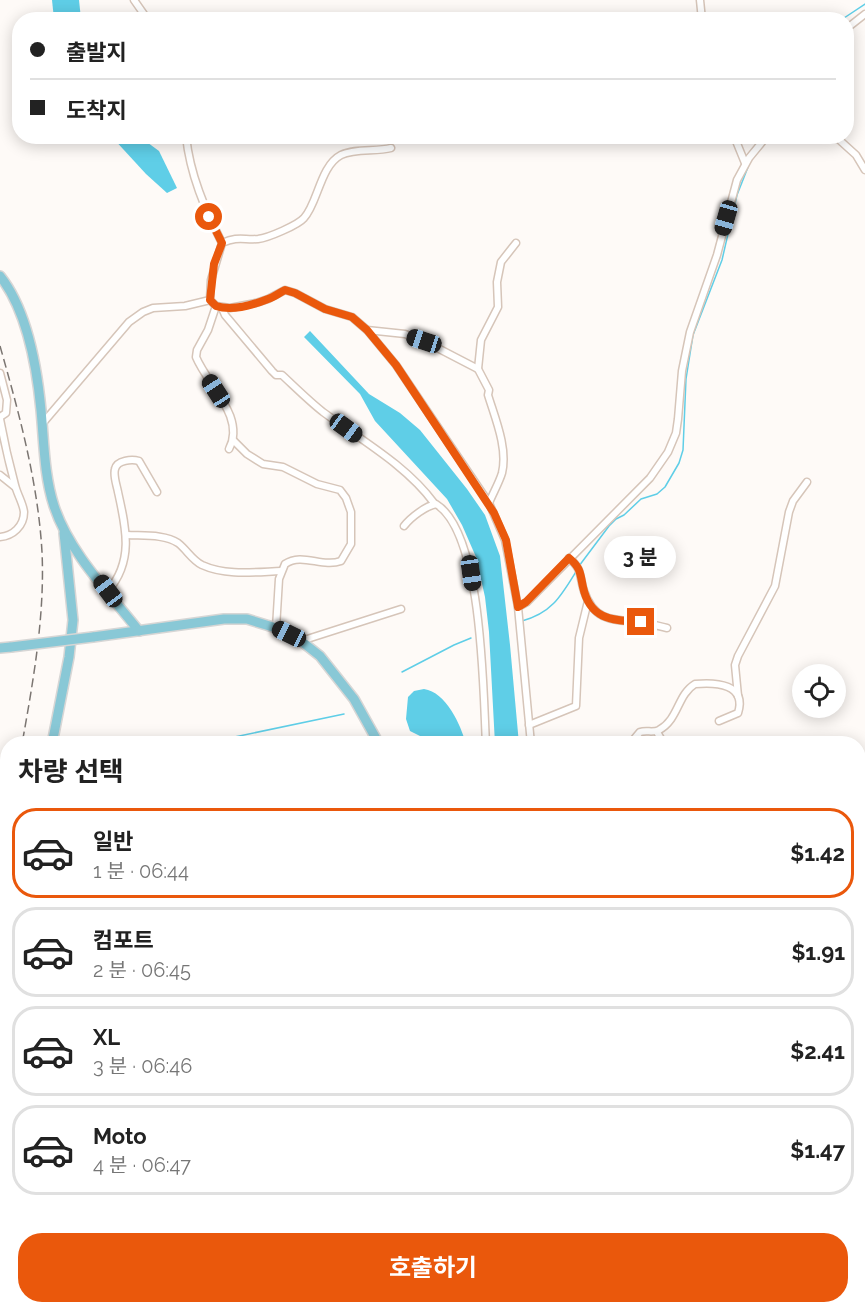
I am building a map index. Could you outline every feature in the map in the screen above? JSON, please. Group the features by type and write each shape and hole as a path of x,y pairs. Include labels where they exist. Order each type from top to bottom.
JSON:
{"main road":[{"path":"0,276 18,305 23,322 35,372 50,490 63,526 79,554 139,631"},
{"path":"54,736 74,620 63,526"},
{"path":"0,648 139,631 188,622 247,619 276,628 302,641 315,652 354,699 375,736"}],"street":[{"path":"187,144 188,159 197,189 222,243 214,264 210,300"},
{"path":"739,144 749,158"},
{"path":"518,607 526,602 650,478 668,452 677,426 682,371 690,332 717,255 737,180 749,158 760,144"},
{"path":"844,144 856,155 865,170"},
{"path":"222,243 246,237 258,239 293,225 304,218 325,174 341,155 391,148"},
{"path":"489,503 502,473 504,460 488,395 489,390 478,369 481,340 498,307 499,271 508,251 516,243"},
{"path":"219,307 256,303 285,290 295,293 325,309 352,317 367,330 396,365 489,503 506,540 518,607 531,736"},
{"path":"210,300 219,307 276,375 282,375 323,412 360,437 404,472 434,503 448,513 457,529 471,573 479,636 485,736"},
{"path":"42,424 129,322 142,312 153,308 185,306 210,300"},
{"path":"219,307 197,350 196,357 232,417 234,441 230,449"},
{"path":"367,330 405,334 424,341 478,369"},
{"path":"0,373 7,400 6,414 0,418 16,488 24,510 15,531 10,536 0,537"},
{"path":"234,441 262,464 284,467 316,484 340,490 351,512 351,544 341,561 327,564 295,559 285,564 281,572 276,628"},
{"path":"108,591 117,581 123,568 127,535 114,471 116,466 122,461 139,461 158,492"},
{"path":"0,475 16,488"},
{"path":"719,721 738,713 735,665 775,586 789,512 793,501 807,482"},
{"path":"404,526 408,520 434,503"},
{"path":"127,535 169,539 178,543 196,562 212,568 242,572 281,572"},
{"path":"569,558 582,573 583,587 588,601 598,614 613,620 648,623 667,628"},
{"path":"530,725 576,706 579,638 588,601"},
{"path":"302,641 401,609"},
{"path":"637,736 640,732 657,732 672,720 684,695 695,684 710,683 727,686 733,689 738,696"},
{"path":"657,732 659,736"}],"water":[{"path":"52,0 79,0 80,12 53,12"},
{"path":"118,144 150,144 159,151 177,188 167,193"},
{"path":"310,331 369,394 400,413 420,430 485,515 500,556 518,736 495,736 485,597 476,557 462,525 447,499 375,421 360,394 304,337"},
{"path":"424,689 439,696 451,710 463,736 420,736 410,731 406,719 408,697 414,691"}],"waterway":[{"path":"853,12 865,4"},
{"path":"579,566 616,519 624,515 641,499 657,494 665,487 679,463 683,450 686,379 693,335 722,260 737,195 750,162"},
{"path":"522,621 541,613 555,602 577,570"},
{"path":"402,672 471,638"},
{"path":"239,736 344,714"}],"railway":[{"path":"0,346 21,422 32,474 42,552 40,625 23,736"}],"route":[{"path":"209,217 222,243 211,280 210,300 216,306 230,308 256,303 285,290 295,293 325,309 352,317 367,330 396,365 489,503 506,540 518,607 526,602 569,558 582,573 585,594 598,614 613,620 641,622"}]}
